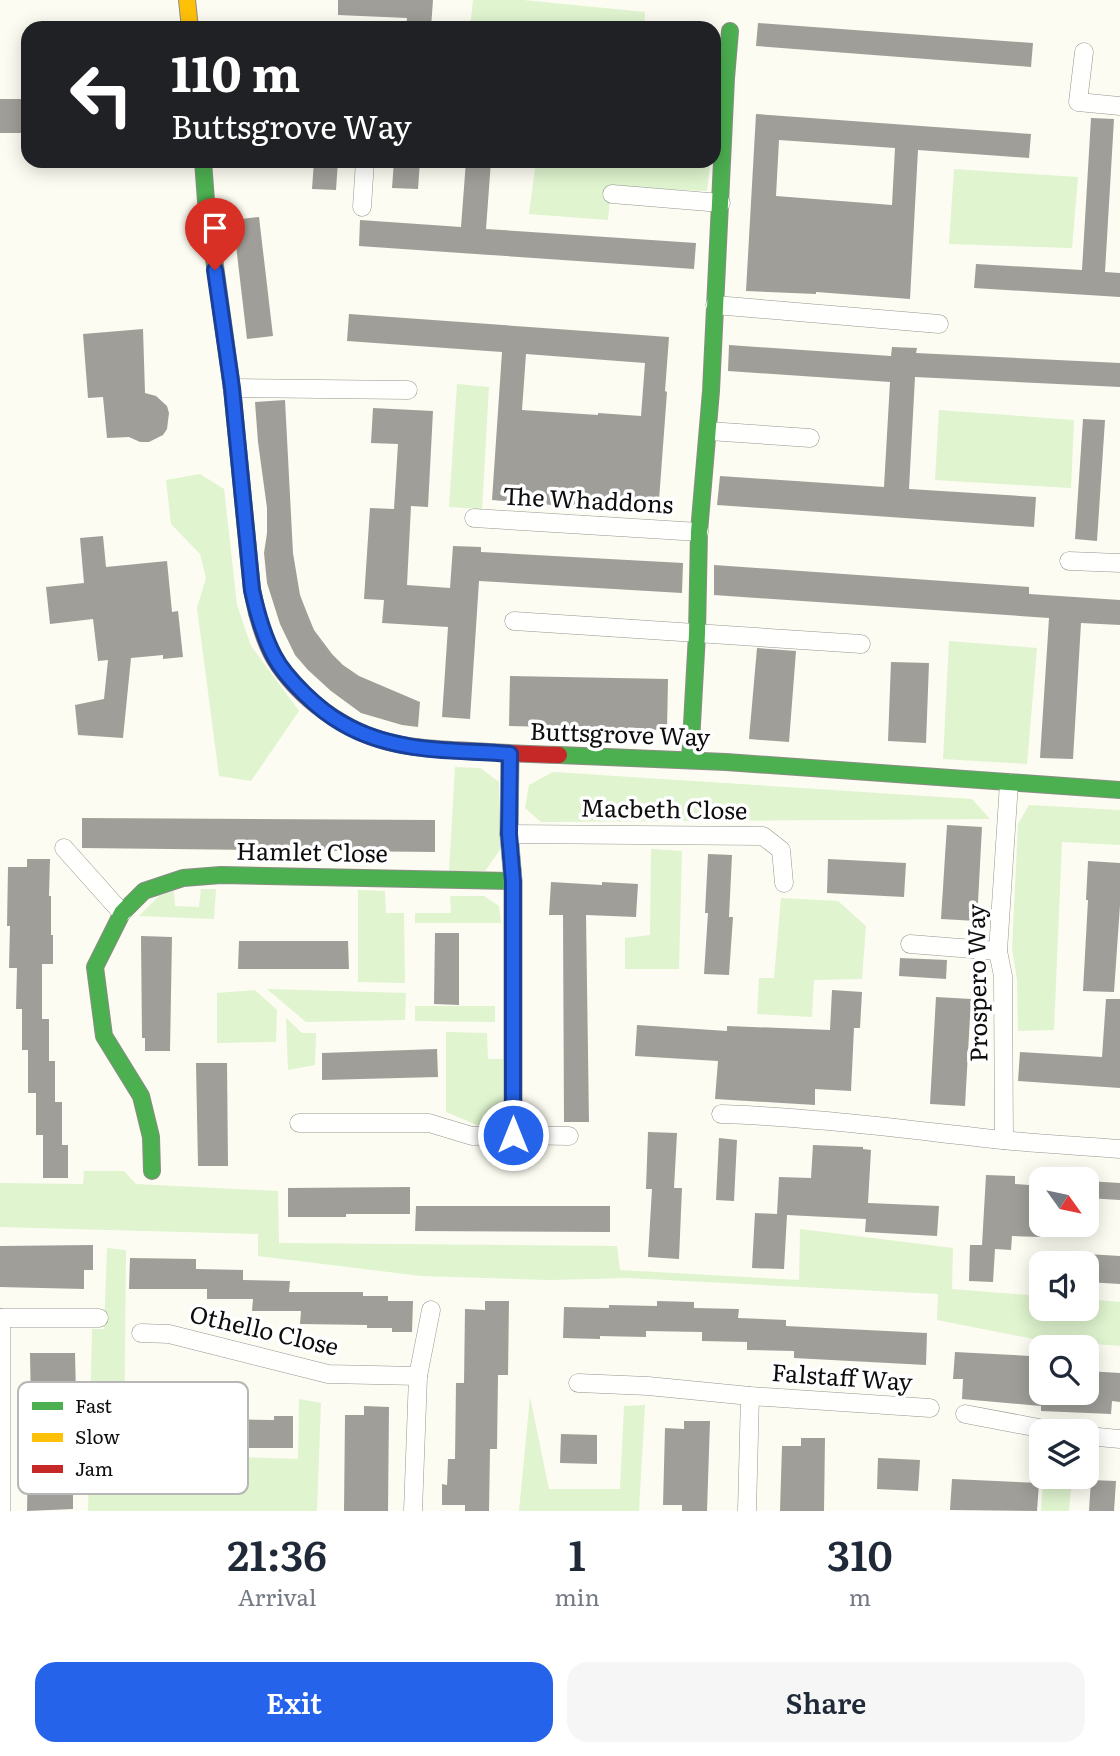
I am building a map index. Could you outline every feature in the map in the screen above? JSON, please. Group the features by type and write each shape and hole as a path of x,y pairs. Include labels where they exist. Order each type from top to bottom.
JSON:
{"street":[{"path":"187,0 189,21"},
{"name":"The Whaddons","path":"721,73 730,32"},
{"path":"1084,52 1079,102 1120,106"},
{"name":"Buttsgrove Way","path":"204,168 232,388 252,590 257,615 275,659 295,684 340,723 371,737 425,748 510,754 690,760 1120,790"},
{"path":"362,207 365,168"},
{"name":"The Whaddons","path":"690,760 699,532 709,431 721,168"},
{"path":"612,194 721,203"},
{"path":"715,305 939,324"},
{"path":"232,388 408,390"},
{"path":"709,431 810,438"},
{"name":"The Whaddons","path":"474,518 699,532"},
{"path":"1069,561 1120,563"},
{"path":"514,621 861,644"},
{"path":"510,754 513,1135"},
{"name":"Prospero Way","path":"1004,1140 1003,976 998,951 1009,783"},
{"name":"Macbeth Close","path":"509,834 763,836 781,850 784,883"},
{"path":"64,848 122,913"},
{"name":"Hamlet Close","path":"152,1171 151,1137 141,1096 104,1036 95,967 122,913 144,891 183,878 221,875 513,881"},
{"path":"910,944 998,951"},
{"path":"721,1114 764,1115 1120,1149"},
{"path":"299,1123 429,1123 472,1136 569,1136"},
{"path":"413,1511 418,1376 431,1310"},
{"path":"1,1511 1,1318 99,1318"},
{"name":"Othello Close","path":"141,1333 169,1334 328,1374 418,1376"},
{"name":"Falstaff Way","path":"578,1383 648,1385 750,1396 930,1408"},
{"name":"Falstaff Way","path":"747,1511 750,1396"},
{"path":"965,1414 1029,1426"},
{"path":"1099,1437 1120,1439"}],"green space":[{"path":"473,0 523,0 645,12 644,21 471,21"},
{"path":"535,168 710,168 707,191 611,187 608,220 529,214"},
{"path":"954,169 1078,177 1072,248 949,244"},
{"path":"457,384 489,387 482,509 449,507"},
{"path":"939,410 1074,420 1071,488 935,480"},
{"path":"200,474 224,489 237,605 251,646 299,711 251,781 219,776 197,608 206,578 200,554 171,524 166,480"},
{"path":"949,641 1037,648 1027,764 943,759"},
{"path":"455,767 480,768 499,782 500,850 485,871 449,871"},
{"path":"553,772 972,799 990,819 541,822 525,808 529,785"},
{"path":"1029,805 1120,810 1120,845 1062,842 1054,1030 1018,1031 1017,980 1012,948 1018,824"},
{"path":"651,849 682,851 679,969 625,969 625,938 650,935"},
{"path":"201,889 216,889 214,919 139,916 159,896 174,891 175,906 199,907"},
{"path":"358,890 385,891 386,913 404,913 405,983 358,982"},
{"path":"450,896 484,896 499,906 501,923 415,923 415,913 451,913"},
{"path":"781,898 838,901 866,926 862,979 814,980 812,1017 757,1014 759,978 774,978"},
{"path":"267,989 406,993 405,1020 306,1022"},
{"path":"255,990 277,1010 276,1042 217,1043 217,993"},
{"path":"415,1006 495,1006 495,1022 415,1021"},
{"path":"286,1018 302,1033 316,1033 315,1065 288,1070"},
{"path":"446,1032 487,1033 488,1059 503,1059 503,1109 494,1122 477,1125 446,1112"},
{"path":"84,1171 124,1171 136,1184 278,1191 279,1243 617,1246 620,1270 799,1280 800,1229 953,1248 952,1289 1029,1295 1029,1321 1099,1321 1099,1300 1120,1302 1120,1346 1099,1344 1099,1335 1029,1335 1029,1338 937,1320 938,1294 628,1278 549,1280 421,1276 258,1256 258,1234 0,1227 0,1183 83,1184"},
{"path":"107,1248 126,1250 125,1382 91,1382 92,1329 104,1329"},
{"path":"530,1397 549,1489 620,1489 624,1406 645,1405 639,1511 519,1511"},
{"path":"299,1399 321,1403 317,1511 88,1511 88,1494 248,1494 248,1457 298,1459"},
{"path":"1042,1489 1071,1489 1069,1511 1041,1511"}],"building":[{"path":"338,0 433,0 432,21 338,15"},
{"path":"758,23 1033,43 1031,67 756,46"},
{"path":"0,99 21,99 21,133 0,133"},
{"path":"756,114 1031,134 1029,158 918,150 910,299 816,292 746,291","holes":["779,140 895,148 892,205 776,196"]},
{"path":"1091,118 1114,119 1105,272 1120,273 1120,297 974,288 976,264 1082,270"},
{"path":"314,168 338,168 336,190 312,189"},
{"path":"393,168 420,168 418,189 392,188"},
{"path":"465,168 490,168 486,229 696,243 694,269 359,246 360,220 461,227"},
{"path":"259,217 273,336 247,339 233,220"},
{"path":"349,314 669,337 658,514 492,500 502,352 347,341","holes":["526,354 645,363 641,416 522,410"]},
{"path":"143,329 145,393 156,396 167,406 167,429 163,435 149,442 140,442 129,437 107,438 103,397 88,398 83,334"},
{"path":"729,345 891,356 892,347 917,348 916,353 1120,363 1120,387 915,377 909,489 1036,497 1034,527 717,505 720,476 884,487 890,382 728,371"},
{"path":"285,400 293,553 300,595 307,613 314,630 343,665 359,676 420,702 418,727 361,713 331,691 295,655 280,624 267,583 264,553 267,508 255,402"},
{"path":"373,408 433,411 428,507 411,506 407,585 450,588 453,546 481,547 481,552 683,563 682,593 479,581 470,719 442,717 448,627 382,623 384,600 364,599 370,508 394,509 398,444 371,443"},
{"path":"1083,419 1105,420 1097,541 1075,539"},
{"path":"103,536 106,567 167,561 172,612 178,611 183,657 163,659 163,655 131,658 123,738 78,735 75,705 104,699 108,660 98,661 93,619 50,624 46,587 84,583 80,538"},
{"path":"714,565 1029,587 1029,594 1120,600 1120,625 1081,623 1073,759 1040,758 1049,618 714,595"},
{"path":"757,648 796,651 789,742 749,739"},
{"path":"891,662 929,663 926,743 888,741"},
{"path":"510,676 668,679 667,730 509,726"},
{"path":"82,818 435,820 435,852 82,848"},
{"path":"947,825 982,827 977,921 941,919"},
{"path":"708,854 732,855 729,917 733,917 729,975 704,974"},
{"path":"27,859 50,859 53,964 42,964 42,1019 49,1019 49,1061 55,1061 55,1102 62,1102 62,1145 68,1145 68,1178 43,1178 43,1135 36,1135 36,1093 28,1093 28,1050 22,1050 22,1009 16,1009 17,968 9,968 8,867 27,867"},
{"path":"828,859 906,863 904,897 827,893"},
{"path":"1088,861 1120,863 1114,992 1083,991"},
{"path":"551,882 638,884 636,917 586,915 589,1122 564,1122 563,915 549,915"},
{"path":"435,933 459,933 459,1005 434,1004"},
{"path":"141,936 172,937 170,1051 145,1051 145,1038 142,1038"},
{"path":"239,941 348,941 349,969 238,969"},
{"path":"900,958 947,960 946,979 899,976"},
{"path":"832,990 862,992 860,1028 854,1028 851,1091 815,1089 815,1105 715,1099 718,1061 635,1056 637,1025 727,1031 727,1026 830,1030"},
{"path":"936,997 971,999 965,1106 930,1104"},
{"path":"1106,999 1120,999 1120,1088 1018,1081 1020,1052 1102,1057"},
{"path":"437,1049 438,1077 322,1080 322,1053"},
{"path":"196,1063 227,1063 228,1166 198,1166"},
{"path":"648,1132 677,1133 674,1188 682,1188 679,1259 648,1257 652,1189 646,1189"},
{"path":"719,1138 737,1140 734,1201 716,1200"},
{"path":"813,1145 863,1147 871,1150 868,1203 939,1206 937,1236 865,1232 866,1219 787,1215 784,1269 752,1268 755,1213 777,1214 779,1177 811,1178"},
{"path":"986,1175 1015,1176 1015,1184 1029,1185 1029,1237 1012,1236 1011,1250 995,1249 993,1282 969,1281 970,1245 982,1245"},
{"path":"1099,1182 1120,1183 1120,1200 1099,1199"},
{"path":"410,1187 410,1214 288,1217 288,1188"},
{"path":"416,1206 610,1206 610,1232 415,1231"},
{"path":"93,1245 93,1270 84,1270 84,1289 0,1287 0,1246"},
{"path":"1099,1255 1120,1256 1120,1284 1099,1283"},
{"path":"130,1258 196,1259 196,1269 243,1270 243,1280 290,1281 289,1292 363,1292 363,1296 388,1296 388,1301 413,1301 412,1332 392,1332 392,1328 367,1328 367,1325 300,1324 301,1311 252,1311 253,1299 207,1299 207,1289 129,1289"},
{"path":"485,1301 509,1301 508,1375 498,1375 497,1449 490,1449 489,1511 465,1511 465,1505 442,1505 442,1484 447,1485 448,1459 455,1459 456,1383 464,1383 465,1309 485,1310"},
{"path":"657,1301 694,1302 694,1308 739,1309 738,1318 786,1320 786,1326 927,1333 926,1365 794,1358 794,1351 747,1350 747,1342 702,1341 702,1332 646,1331 646,1337 563,1338 564,1307 657,1306"},
{"path":"955,1352 1029,1356 1029,1405 962,1399 963,1379 953,1379"},
{"path":"30,1353 75,1353 76,1382 31,1382"},
{"path":"1099,1372 1120,1373 1120,1402 1112,1401 1111,1414 1041,1411 1041,1406 1030,1405 1099,1405"},
{"path":"364,1406 389,1407 388,1511 344,1511 345,1415 364,1415"},
{"path":"274,1416 293,1416 293,1448 248,1448 248,1420 274,1420"},
{"path":"684,1421 710,1421 707,1511 682,1511 682,1505 663,1505 665,1428 684,1429"},
{"path":"561,1434 597,1435 597,1464 560,1463"},
{"path":"801,1438 825,1438 824,1511 780,1511 782,1446 801,1446"},
{"path":"878,1458 920,1460 918,1491 877,1489"},
{"path":"952,1479 1029,1483 1029,1489 1039,1489 1037,1511 950,1510"},
{"path":"1099,1480 1116,1481 1114,1511 1089,1511 1090,1489 1099,1489"},
{"path":"27,1494 73,1494 73,1509 27,1511"}],"traffic: fast":[{"path":"690,760 699,532 711,391 730,31"},
{"path":"204,168 232,388 252,590 257,613"},
{"path":"559,755 726,762 1120,790"},
{"path":"152,1171 151,1137 141,1096 104,1036 95,967 122,913 144,891 183,878 221,875 513,881"}],"traffic: slow":[{"path":"187,0 189,21"}],"traffic: jam":[{"path":"257,613 269,647 284,673 326,712 359,731 393,743 415,747 559,755"}],"route":[{"path":"215,270 232,388 252,590 257,615 275,659 314,702 340,723 371,737 408,746 510,754 513,1135"}]}
